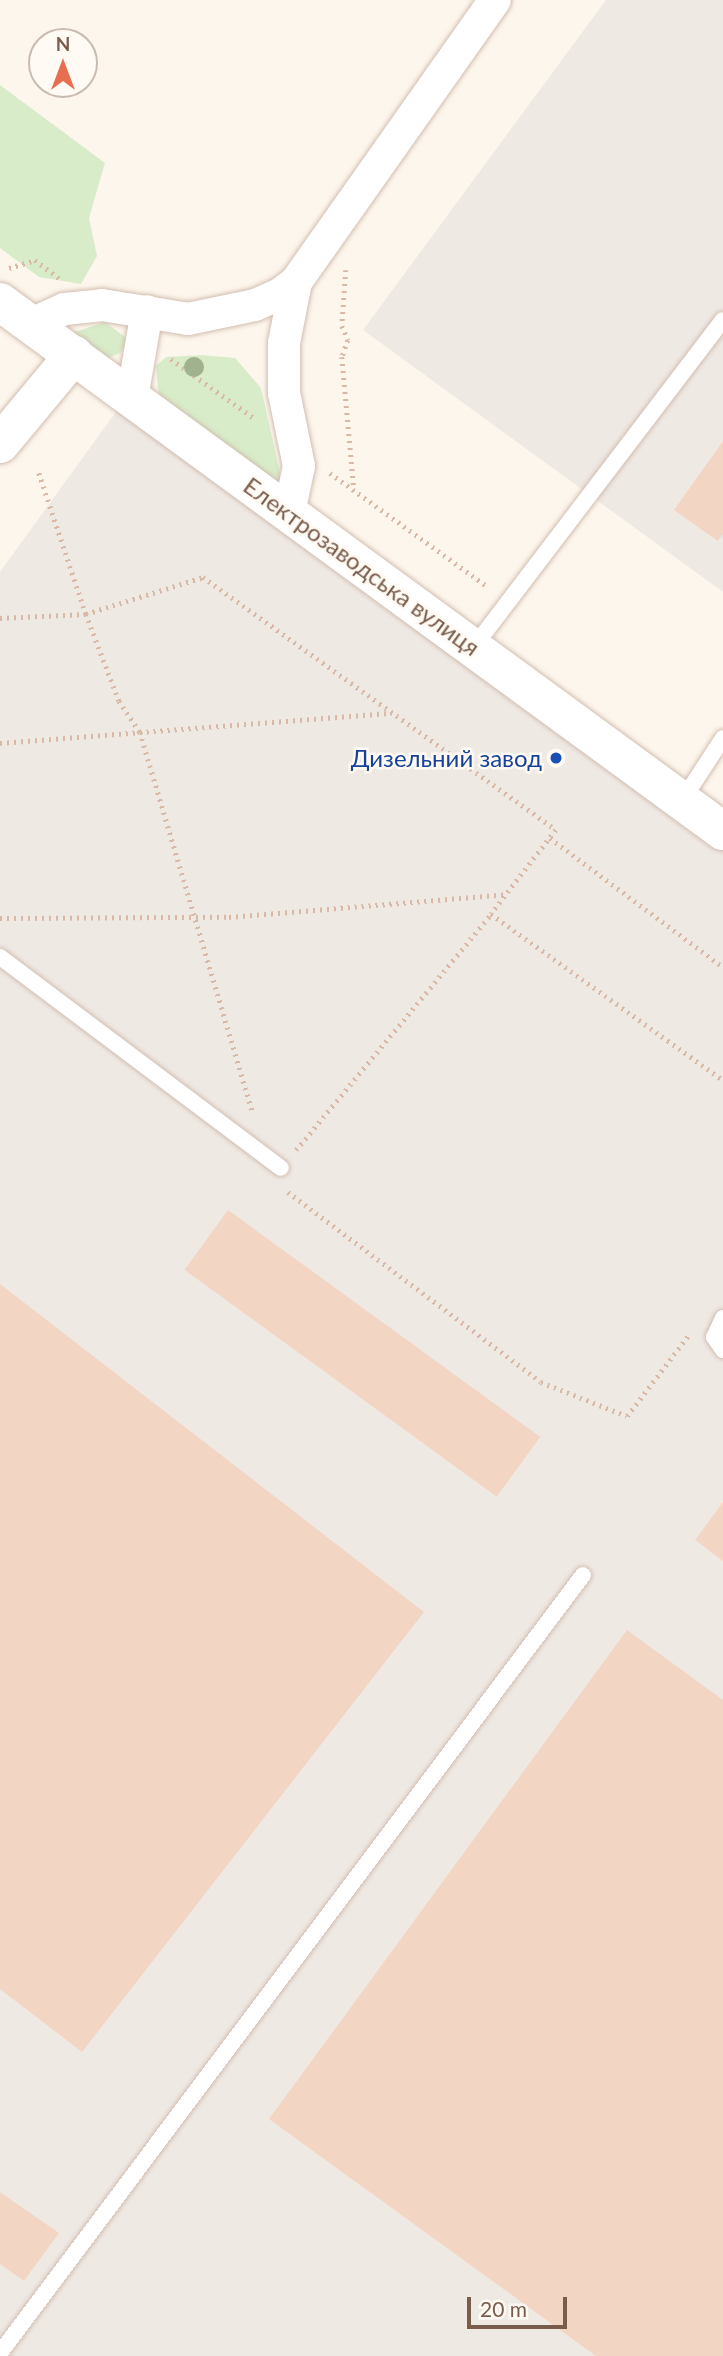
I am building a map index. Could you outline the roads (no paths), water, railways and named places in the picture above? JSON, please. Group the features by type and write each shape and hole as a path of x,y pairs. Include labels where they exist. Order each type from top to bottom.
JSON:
{"main road":[{"name":"Електрозаводська вулиця","path":"0,302 723,831"},
{"path":"0,444 74,355"}],"street":[{"path":"289,513 299,466 284,393 284,343 296,282 495,0"},
{"path":"31,324 65,309 102,305 188,318 215,315 255,305 296,282"},
{"path":"132,398 147,311"}],"lane":[{"path":"473,648 723,320"},
{"path":"682,801 723,738"},
{"path":"0,957 281,1168"},
{"path":"723,1318 714,1338 723,1350"},
{"path":"0,2353 583,1575"}],"place":[{"name":"Дизельний завод","path":"556,758"}]}
